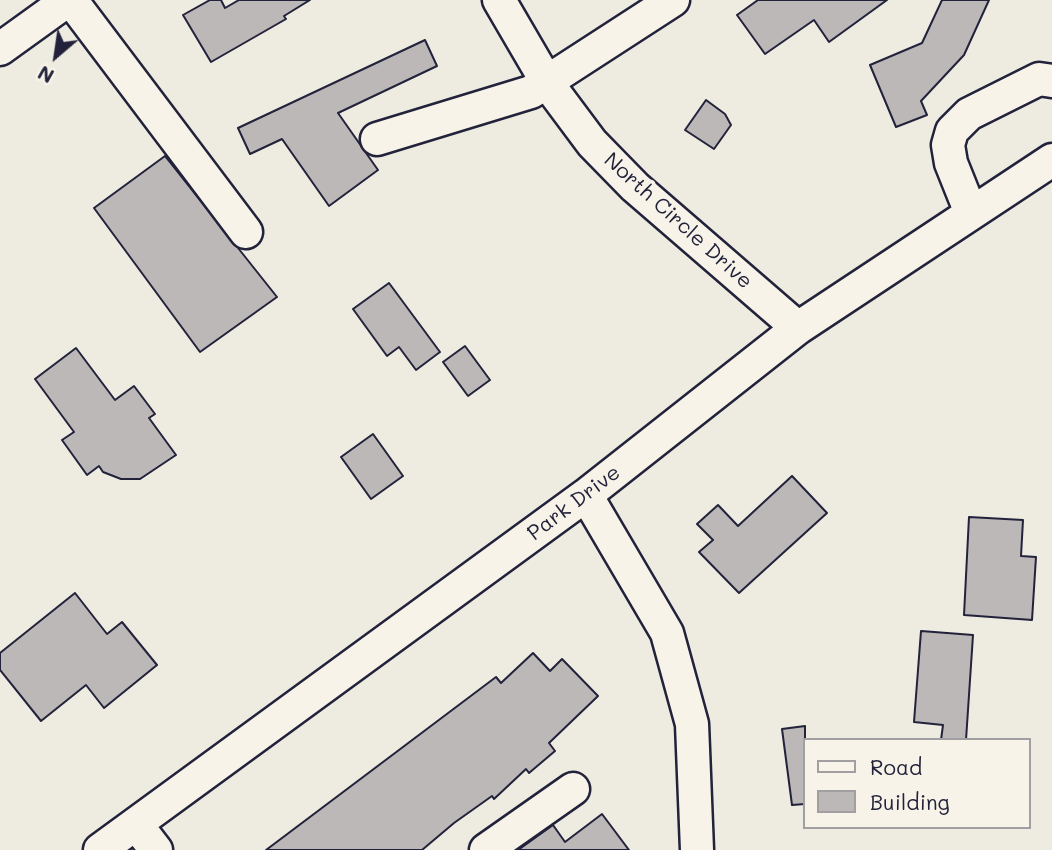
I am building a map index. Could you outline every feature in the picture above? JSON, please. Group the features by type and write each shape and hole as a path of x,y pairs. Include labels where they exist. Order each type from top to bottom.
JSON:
{"street":[{"path":"0,49 70,0 247,232"},
{"name":"North Circle Drive","path":"499,0 548,84 592,143 635,187 798,328"},
{"path":"377,139 531,92 548,84 673,0"},
{"path":"971,213 951,163 948,145 952,131 969,114 1039,79 1052,79"},
{"name":"Park Drive","path":"100,850 586,495 798,328 1052,160"},
{"path":"586,495 667,633 692,724 697,850"},
{"path":"486,850 573,789"},
{"path":"136,824 156,850"}],"building":[{"path":"210,0 221,0 225,8 239,0 310,0 284,16 286,19 211,62 183,15"},
{"path":"758,0 887,0 829,42 814,20 765,54 737,15"},
{"path":"942,0 989,0 964,55 921,101 927,115 896,127 870,65 922,43"},
{"path":"425,40 437,66 338,113 378,170 329,206 282,139 250,154 238,128"},
{"path":"706,100 725,114 731,125 714,149 685,130"},
{"path":"165,156 277,297 200,352 94,208"},
{"path":"389,283 440,352 416,370 399,347 387,356 353,309"},
{"path":"465,346 490,380 468,396 443,362"},
{"path":"76,348 115,400 134,386 155,414 149,418 176,455 140,479 121,479 103,472 99,466 87,475 62,440 74,432 35,379"},
{"path":"373,434 403,476 371,499 341,457"},
{"path":"792,476 827,513 739,593 699,552 713,540 697,524 718,505 738,526"},
{"path":"969,517 1023,520 1021,556 1036,557 1032,620 964,615"},
{"path":"75,593 107,634 122,622 157,665 104,708 86,685 41,721 0,670 0,653"},
{"path":"921,631 973,635 966,738 941,738 943,725 914,722"},
{"path":"533,653 550,671 562,659 598,696 549,743 555,751 529,773 526,769 494,799 492,796 422,850 266,850 496,677 501,683"},
{"path":"805,726 804,804 792,805 782,729"},
{"path":"602,814 629,850 518,850 553,825 565,842"}]}
